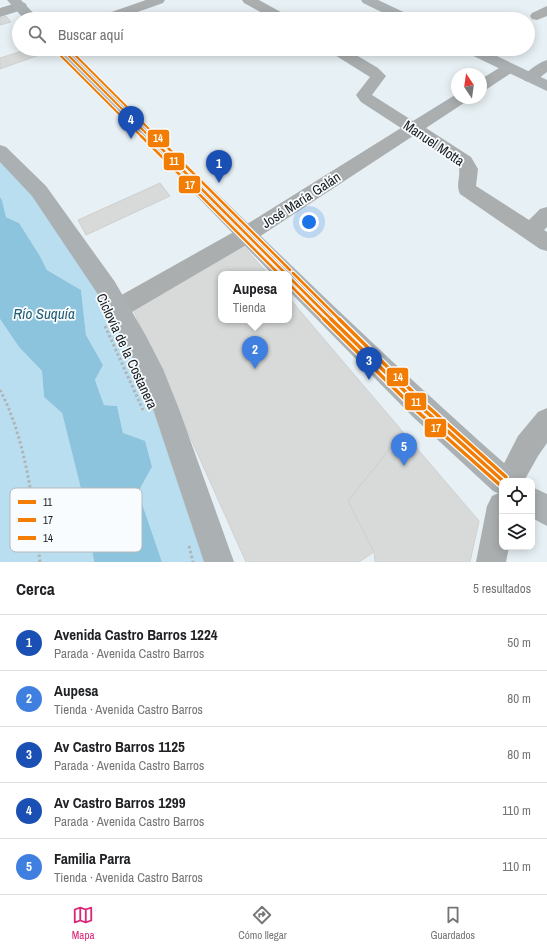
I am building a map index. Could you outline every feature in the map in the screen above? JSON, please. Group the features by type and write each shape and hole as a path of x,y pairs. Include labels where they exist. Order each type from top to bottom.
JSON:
{"main road":[{"path":"368,0 393,12"},
{"path":"17,3 25,12"},
{"path":"69,56 283,271"},
{"path":"484,56 547,86"},
{"path":"0,151 39,191 107,289 109,314 154,377 219,562"},
{"path":"292,280 422,408 500,478"},
{"path":"535,503 547,512"}],"street":[{"path":"125,12 158,0"},
{"path":"250,0 271,12"},
{"path":"0,13 17,3"},
{"name":"Manuel Motta","path":"347,56 373,71 378,76 377,80 364,95 367,99 465,161 469,166 470,171 466,184 467,190 547,243"},
{"path":"530,78 547,65"},
{"path":"487,82 509,68"},
{"name":"José María Galán","path":"109,314 246,235 451,104"},
{"path":"530,232 547,214"},
{"path":"511,478 528,446 547,421"},
{"path":"491,562 500,514"}],"path":[{"name":"Ciclovía de la Costanera","path":"109,314 119,354 144,413"},
{"path":"0,390 9,405 15,421 29,488"},
{"path":"187,541 193,562"},
{"path":"39,552 40,562"}],"shaded area":[{"path":"0,151 107,289 219,562 162,562 142,504 142,488 140,488 152,467 123,433 117,406 104,405 95,380 103,365 86,335 81,290 47,270 19,223 6,217 0,197"},
{"path":"0,319 19,347 42,371 44,397 62,413 81,488 10,488 10,552 93,552 94,562 0,562"}],"water":[{"name":"Río Suquía","path":"0,197 6,217 19,223 47,270 81,290 86,335 103,365 95,380 104,405 117,406 123,433 145,441 152,467 140,488 81,488 62,413 44,397 42,371 19,347 0,319"},
{"name":"Río Suquía","path":"142,504 162,562 94,562 93,552 142,552"}],"building":[{"path":"6,16 11,22 0,25 0,18"},
{"path":"12,54 12,56 36,56 0,69 0,58"},
{"path":"160,183 170,196 86,235 78,220"},
{"path":"241,243 265,271 218,271 218,323 292,323 292,302 403,432 348,501 374,552 359,562 246,562 132,307"},
{"path":"403,432 479,521 470,562 375,562 374,552 348,501"}],"transit line":[{"name":"17","path":"61,56 276,271"},
{"name":"11","path":"69,56 283,271"},
{"name":"14","path":"76,56 290,270"},
{"name":"14","path":"293,273 425,404 506,477"},
{"name":"11","path":"292,280 422,408 500,478"},
{"name":"17","path":"292,287 418,412 499,484"}],"place":[{"name":"Av Castro Barros 1299","path":"131,139"},
{"name":"Avenida Castro Barros 1224","path":"219,183"},
{"name":"Aupesa","path":"255,369"},
{"name":"Av Castro Barros 1125","path":"369,380"},
{"name":"Familia Parra","path":"404,466"}]}
